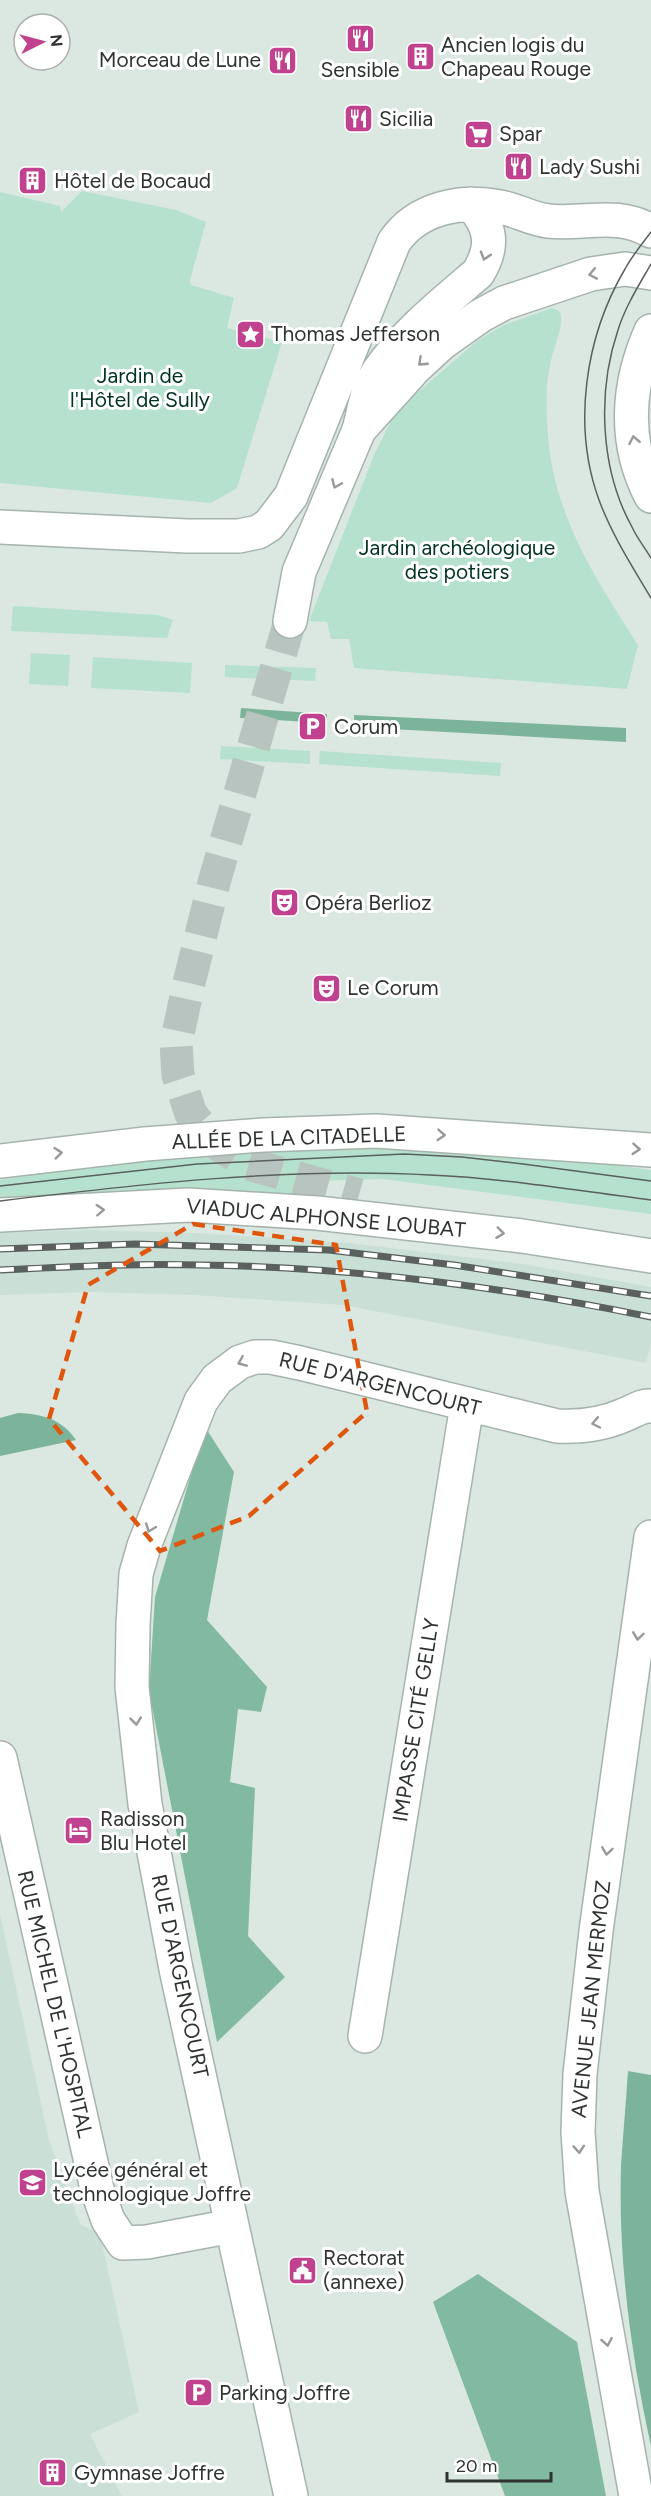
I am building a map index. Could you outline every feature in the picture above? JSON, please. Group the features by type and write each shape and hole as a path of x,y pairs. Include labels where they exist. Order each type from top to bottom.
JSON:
{"street":[{"path":"0,526 187,536 239,536 258,532 269,525 291,496 394,242 403,229 429,212 471,204 500,207 549,221 625,220 651,231"},
{"path":"290,621 299,572 359,430 377,374 404,340 478,273 485,262 489,245 487,228 483,216 471,204"},
{"path":"359,430 442,343 480,316 504,303 591,274 625,269 651,273"},
{"path":"651,332 642,350 631,399 632,432 640,469 651,495"},
{"name":"ALLÉE DE LA CITADELLE","path":"0,1161 145,1144 263,1135 376,1131 651,1150"},
{"path":"360,1195 522,1214 651,1233"},
{"name":"VIADUC ALPHONSE LOUBAT","path":"0,1215 188,1205 282,1211 522,1236 651,1256"},
{"name":"RUE D'ARGENCOURT","path":"291,2496 176,1969 145,1804 132,1687 136,1574 144,1546 201,1401 218,1380 240,1362 255,1357 271,1357 557,1426 612,1419 645,1406 651,1406"},
{"name":"IMPASSE CITÉ GELLY","path":"365,2036 467,1405"},
{"name":"AVENUE JEAN MERMOZ","path":"636,2496 582,2191 578,2132 580,2074 596,1930 651,1537"},
{"name":"RUE MICHEL DE L'HOSPITAL","path":"0,1758 94,2178 108,2220 123,2243 147,2242 231,2226"}],"highlighted area":[{"path":"193,1224 336,1245 367,1412 249,1516 160,1551 49,1419 88,1285"}],"shaded area":[{"path":"241,708 327,714 326,723 240,718"},
{"path":"354,715 626,728 626,742 354,727"},
{"path":"90,1230 196,1233 349,1243 523,1264 651,1287 651,1344 646,1363 343,1305 194,1295 90,1292 0,1295 0,1233"},
{"path":"18,1413 58,1422 76,1440 0,1456 0,1418"},
{"path":"205,1427 234,1472 207,1620 267,1687 261,1712 238,1709 230,1782 255,1788 248,1936 285,1977 217,2042 149,1691 155,1597"},
{"name":"Lycée général et technologique Joffre","path":"0,1914 49,2140 80,2224 100,2234 139,2412 90,2434 122,2496 0,2496"},
{"path":"628,2071 651,2075 651,2446 637,2377 624,2272 621,2166"},
{"path":"478,2274 577,2342 606,2496 505,2496 433,2302"}],"green space":[{"name":"Jardin de l'Hôtel de Sully","path":"82,191 176,210 206,222 190,280 191,285 234,298 227,328 282,342 237,488 211,503 0,483 0,192 60,206 61,212"},
{"name":"Jardin archéologique des potiers","path":"552,308 557,310 561,316 547,386 550,452 556,483 565,511 589,565 638,645 627,689 354,668 349,639 331,639 327,622 309,621 374,455 396,411 477,341 504,325"},
{"path":"13,606 158,615 173,620 167,638 11,631"},
{"path":"31,653 70,655 68,686 29,684"},
{"path":"93,657 192,663 190,693 91,688"},
{"path":"225,665 316,668 315,681 225,677"},
{"path":"221,746 310,751 310,764 220,759"},
{"path":"320,751 501,763 500,776 319,764"},
{"path":"314,1145 501,1150 651,1170 651,1214 383,1179 313,1181 311,1205 0,1212 0,1180 99,1164"}],"tunnel":[{"path":"290,621 215,879 189,983 176,1043 178,1075 191,1114 214,1142 248,1164 359,1195"}],"tram line":[{"path":"651,232 625,269 600,323 592,352 585,412 586,442 599,500 616,538 651,598"},
{"path":"651,264 628,305 618,330 611,354 605,404 605,430 613,480 632,527 651,558"},
{"path":"0,1186 197,1164 404,1154 462,1157 651,1181"},
{"path":"0,1201 215,1179 323,1173 377,1173 485,1179 651,1200"}],"railway":[{"path":"0,1249 135,1244 329,1250 454,1265 651,1296"},
{"path":"0,1270 200,1265 370,1274 539,1296 651,1317"}],"place":[{"name":"Sensible","path":"360,39"},
{"name":"Ancien logis du Chapeau Rouge","path":"420,57"},
{"name":"Morceau de Lune","path":"282,60"},
{"name":"Sicilia","path":"358,119"},
{"name":"Spar","path":"478,134"},
{"name":"Lady Sushi","path":"518,167"},
{"name":"Hôtel de Bocaud","path":"33,181"},
{"name":"Thomas Jefferson","path":"250,334"},
{"name":"Corum","path":"313,727"},
{"name":"Opéra Berlioz","path":"284,903"},
{"name":"Le Corum","path":"326,988"},
{"name":"Radisson Blu Hotel","path":"79,1831"},
{"name":"Lycée général et technologique Joffre","path":"32,2182"},
{"name":"Rectorat (annexe)","path":"302,2270"},
{"name":"Parking Joffre","path":"198,2393"},
{"name":"Gymnase Joffre","path":"53,2473"}]}
